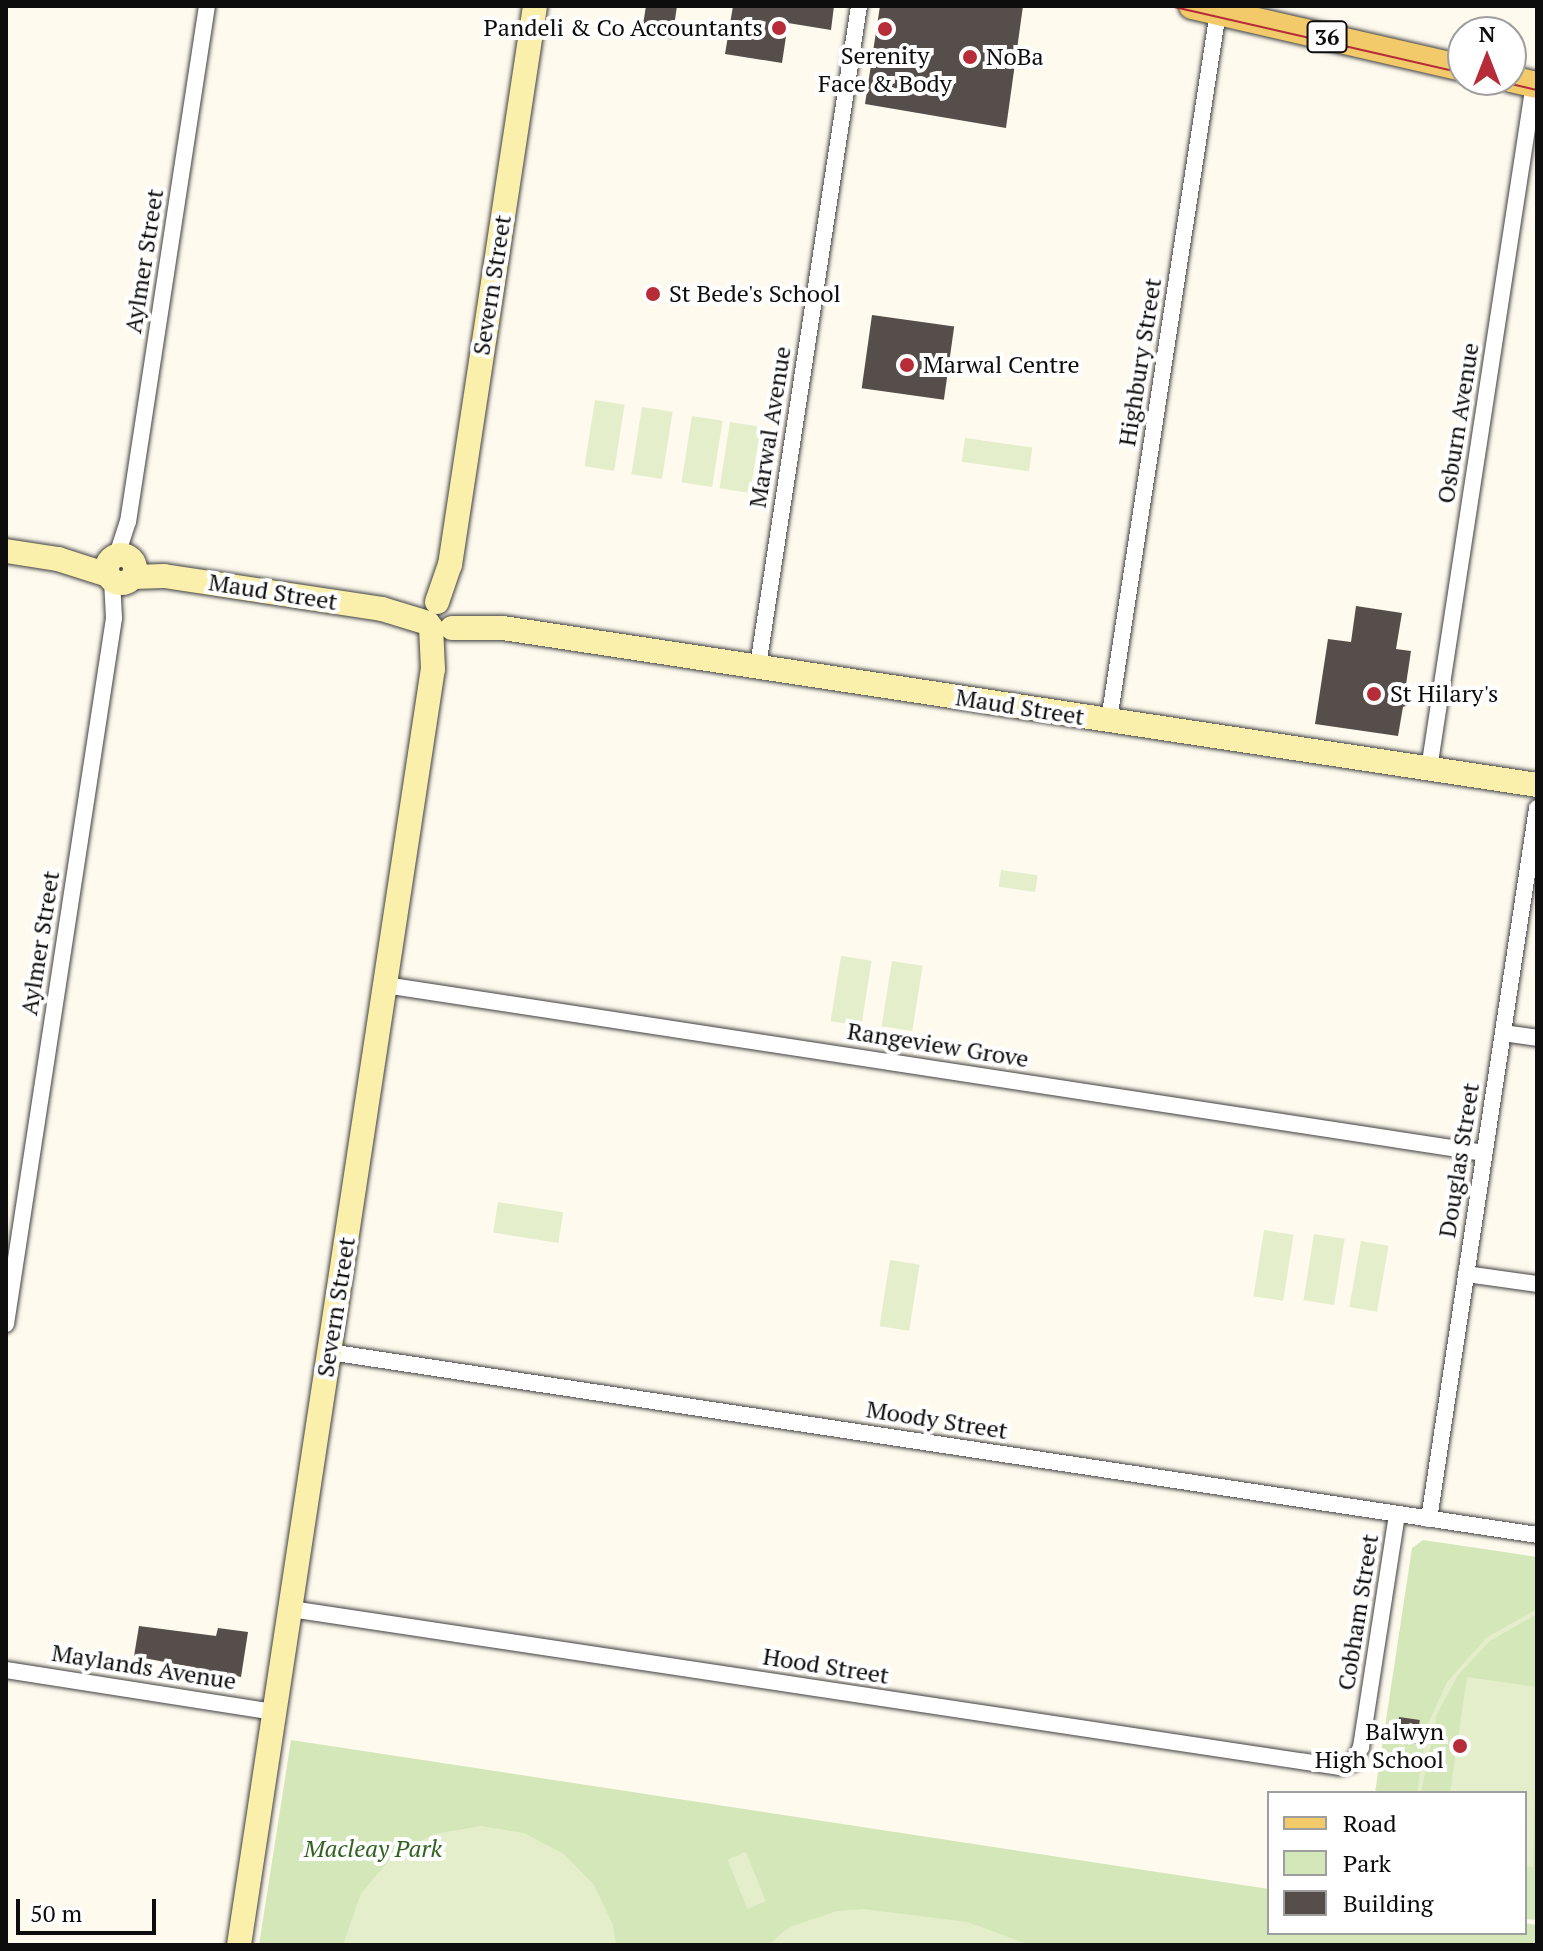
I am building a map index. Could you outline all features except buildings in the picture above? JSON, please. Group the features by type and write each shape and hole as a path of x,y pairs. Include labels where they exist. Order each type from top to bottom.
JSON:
{"main road":[{"name":"36","path":"1192,6 1218,12 1263,14 1447,64"}],"street":[{"name":"Aylmer Street","path":"6,1324 207,6"},
{"name":"Severn Street","path":"239,1945 535,6"},
{"name":"Marwal Avenue","path":"758,666 859,6"},
{"name":"Highbury Street","path":"1109,720 1218,12"},
{"name":"Osburn Avenue","path":"1429,769 1525,96"},
{"name":"Maud Street","path":"6,551 1537,785"},
{"name":"Douglas Street","path":"1429,1519 1537,808"},
{"name":"Rangeview Grove","path":"385,985 1484,1153"},
{"path":"1503,1033 1537,1038"},
{"path":"1466,1274 1537,1284"},
{"name":"Moody Street","path":"329,1352 1537,1535"},
{"name":"Cobham Street","path":"1353,1763 1361,1747 1397,1515"},
{"name":"Hood Street","path":"291,1609 1332,1767 1353,1763"},
{"name":"Maylands Avenue","path":"6,1670 275,1712"}],"green space":[{"path":"595,400 625,405 614,471 585,466"},
{"path":"642,407 673,412 662,479 631,474"},
{"path":"692,416 723,421 712,487 682,482"},
{"path":"730,422 761,427 750,493 720,488"},
{"path":"965,438 1032,447 1029,471 962,462"},
{"path":"1001,870 1038,875 1035,892 999,887"},
{"path":"841,956 872,961 861,1026 831,1021"},
{"path":"892,961 923,966 912,1031 882,1026"},
{"path":"498,1202 563,1212 558,1243 493,1233"},
{"path":"1264,1230 1294,1235 1283,1301 1254,1296"},
{"path":"1314,1234 1345,1239 1334,1305 1304,1300"},
{"path":"1361,1241 1389,1246 1377,1312 1349,1307"},
{"path":"890,1260 920,1265 909,1331 880,1326"},
{"name":"Balwyn High School","path":"1423,1540 1537,1557 1537,1920 1527,1919 1527,1791 1375,1791 1412,1548"},
{"path":"1537,1609 1537,1614 1490,1641 1458,1675 1437,1714 1421,1791 1417,1791 1427,1726 1447,1682 1486,1638"},
{"path":"1467,1677 1537,1687 1533,1867 1527,1866 1527,1791 1450,1791"},
{"name":"Macleay Park","path":"291,1740 1267,1889 1267,1935 1527,1935 1527,1923 1537,1925 1537,1945 259,1945"},
{"path":"481,1826 524,1833 564,1854 594,1885 613,1925 616,1945 343,1945 361,1893 392,1857 434,1834"},
{"path":"746,1852 766,1901 747,1909 727,1859"},
{"path":"863,1909 968,1922 1030,1945 768,1945 789,1927 837,1911"}],"tram line":[{"path":"1170,6 1447,69"},
{"path":"1527,88 1537,90"}],"place":[{"name":"Pandeli & Co Accountants","path":"779,28"},
{"name":"Serenity Face & Body","path":"885,29"},
{"name":"NoBa","path":"970,57"},
{"name":"St Bede's School","path":"653,294"},
{"name":"Marwal Centre","path":"907,365"},
{"name":"St Hilary's","path":"1374,694"},
{"name":"Balwyn High School","path":"1460,1746"}]}
